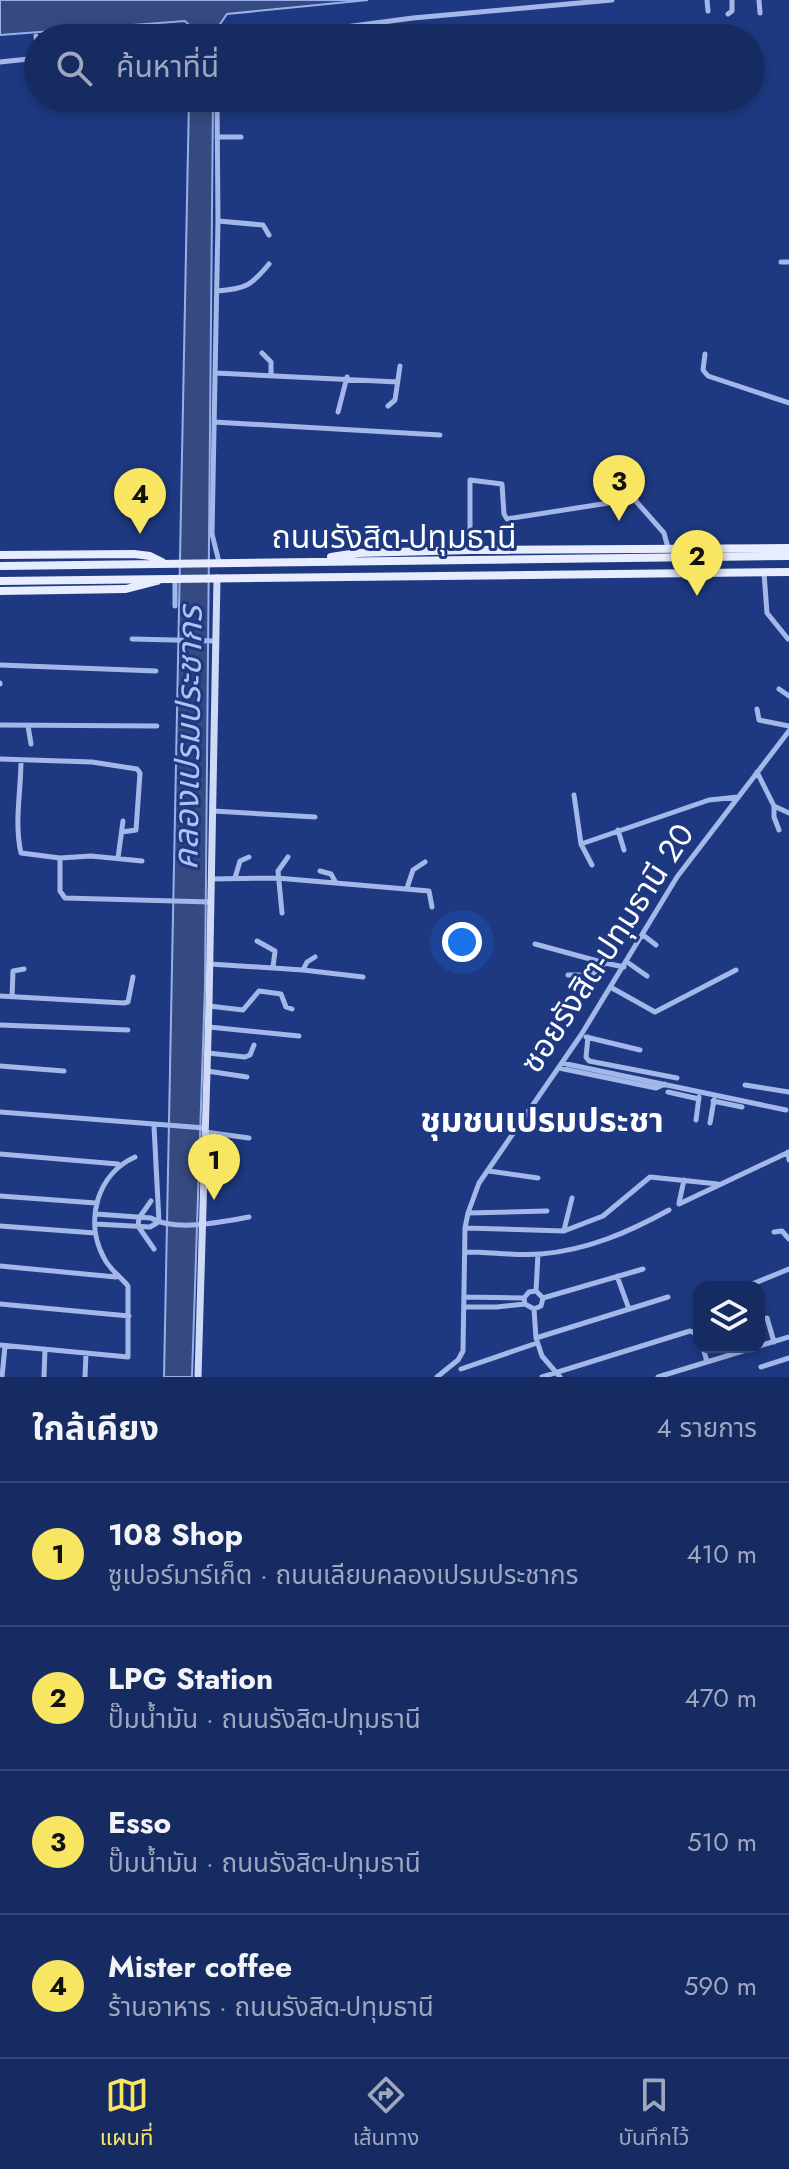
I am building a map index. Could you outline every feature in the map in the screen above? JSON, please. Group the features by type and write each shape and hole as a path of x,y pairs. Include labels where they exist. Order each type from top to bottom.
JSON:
{"main road":[{"path":"314,561 344,554 470,550 789,548"},
{"path":"0,555 134,554 150,556 164,563"},
{"name":"ถนนรังสิต-ปทุมธานี","path":"0,566 789,556"},
{"name":"ถนนรังสิต-ปทุมธานี","path":"0,581 789,572"},
{"path":"0,591 126,589 173,578"}],"street":[{"path":"368,24 612,0"},
{"path":"707,0 708,11"},
{"path":"728,14 732,11 732,0"},
{"path":"759,0 760,13"},
{"path":"0,62 24,59"},
{"path":"215,562 212,534 217,112"},
{"path":"217,137 241,137"},
{"path":"218,221 263,225 269,235"},
{"path":"781,262 789,262"},
{"path":"217,291 246,287 269,264"},
{"path":"262,353 271,362 271,375"},
{"path":"705,354 703,370 708,376 789,403"},
{"path":"388,406 395,400 400,366"},
{"path":"216,373 347,377 398,382"},
{"path":"338,412 347,377"},
{"path":"214,422 440,435"},
{"path":"470,550 470,480 502,484 507,519 634,499 664,533 669,549"},
{"path":"764,573 767,613 788,639"},
{"path":"173,578 175,606"},
{"path":"198,1377 200,1224 209,1027 214,578"},
{"path":"132,639 215,640"},
{"path":"0,665 156,671"},
{"path":"779,689 789,696"},
{"path":"757,709 759,720 789,730"},
{"path":"0,725 157,726"},
{"path":"28,726 31,744"},
{"name":"ซอยรังสิต-ปทุมธานี 20","path":"437,1377 458,1360 463,1351 465,1228 479,1183 560,1066 585,1036 677,877 789,730"},
{"path":"0,759 92,762 137,769 140,773 136,830 122,832"},
{"path":"21,760 17,825 21,853 60,858 142,861"},
{"path":"757,772 774,806 779,830"},
{"path":"574,795 581,844 592,865"},
{"path":"581,844 716,798 738,797"},
{"path":"774,806 789,813"},
{"path":"213,811 315,817"},
{"path":"118,858 123,821"},
{"path":"618,830 624,850"},
{"path":"235,878 240,861 249,857"},
{"path":"282,913 282,896 277,878 279,867 288,857"},
{"path":"60,858 60,891 65,898 210,902"},
{"path":"407,888 413,870 425,862"},
{"path":"320,871 331,874 336,883"},
{"path":"211,879 277,878 407,888 431,892 432,907"},
{"path":"643,935 656,945"},
{"path":"257,941 275,951 273,967"},
{"path":"535,944 605,963 626,964 647,976"},
{"path":"303,970 307,962 315,957"},
{"path":"568,975 591,975 605,963"},
{"path":"210,964 363,977"},
{"path":"12,997 13,971 24,969"},
{"path":"612,988 655,1012 736,970"},
{"path":"0,996 124,1003 128,1002 133,977"},
{"path":"209,1006 243,1010 259,991 281,994 286,1007 292,1009"},
{"path":"0,1025 128,1030"},
{"path":"209,1027 299,1036"},
{"path":"640,1050 585,1036 589,1061 677,1078"},
{"path":"208,1053 245,1057 250,1055 254,1045"},
{"path":"0,1066 64,1071"},
{"path":"560,1066 656,1088 666,1084 700,1095 786,1110"},
{"path":"207,1071 247,1077"},
{"path":"745,1085 789,1092"},
{"path":"668,1092 700,1095"},
{"path":"696,1120 700,1095"},
{"path":"714,1098 742,1107"},
{"path":"710,1123 714,1098"},
{"path":"0,1112 204,1129 249,1138"},
{"path":"158,1126 159,1222"},
{"path":"684,1180 679,1204 789,1152 789,1160"},
{"path":"0,1154 119,1164"},
{"path":"2,1377 2,1346 128,1357 128,1286 117,1277 104,1258 95,1224 96,1203 104,1183 119,1164 135,1157"},
{"path":"489,1171 538,1178"},
{"path":"465,1228 564,1231 603,1216 650,1177 718,1184"},
{"path":"0,1196 96,1203"},
{"path":"564,1231 572,1198"},
{"path":"151,1201 139,1218 138,1226 154,1249"},
{"path":"466,1252 538,1254 560,1251 624,1234 669,1210"},
{"path":"468,1213 547,1211"},
{"path":"96,1214 200,1224 249,1217"},
{"path":"95,1224 150,1227 159,1222"},
{"path":"0,1226 95,1233"},
{"path":"774,1232 782,1231 789,1239"},
{"path":"538,1254 536,1291 543,1298"},
{"path":"0,1266 117,1277"},
{"path":"543,1298 643,1269"},
{"path":"757,1281 789,1269"},
{"path":"617,1276 629,1309"},
{"path":"525,1301 529,1292 536,1291"},
{"path":"465,1297 525,1301 534,1309 536,1341 542,1356 559,1374"},
{"path":"461,1369 668,1297"},
{"path":"534,1309 541,1306 543,1298"},
{"path":"465,1307 525,1301"},
{"path":"0,1304 129,1316"},
{"path":"767,1318 774,1342"},
{"path":"542,1377 693,1332"},
{"path":"765,1345 789,1337"},
{"path":"44,1377 45,1349"},
{"path":"85,1377 86,1353"},
{"path":"705,1353 707,1362"},
{"path":"658,1377 738,1353"},
{"path":"761,1367 789,1358"}],"water":[{"path":"0,0 368,0 227,14 220,24 188,24 185,21 24,24 24,33 0,35"},
{"name":"คลองเปรมประชากร","path":"189,112 213,112 205,986 192,1377 164,1377"}],"place":[{"name":"Esso","path":"619,521"},
{"name":"Mister coffee","path":"140,534"},
{"name":"LPG Station","path":"697,596"},
{"name":"108 Shop","path":"214,1200"}],"district":[{"name":"ชุมชนเปรมประชา","path":"542,1120"}]}
